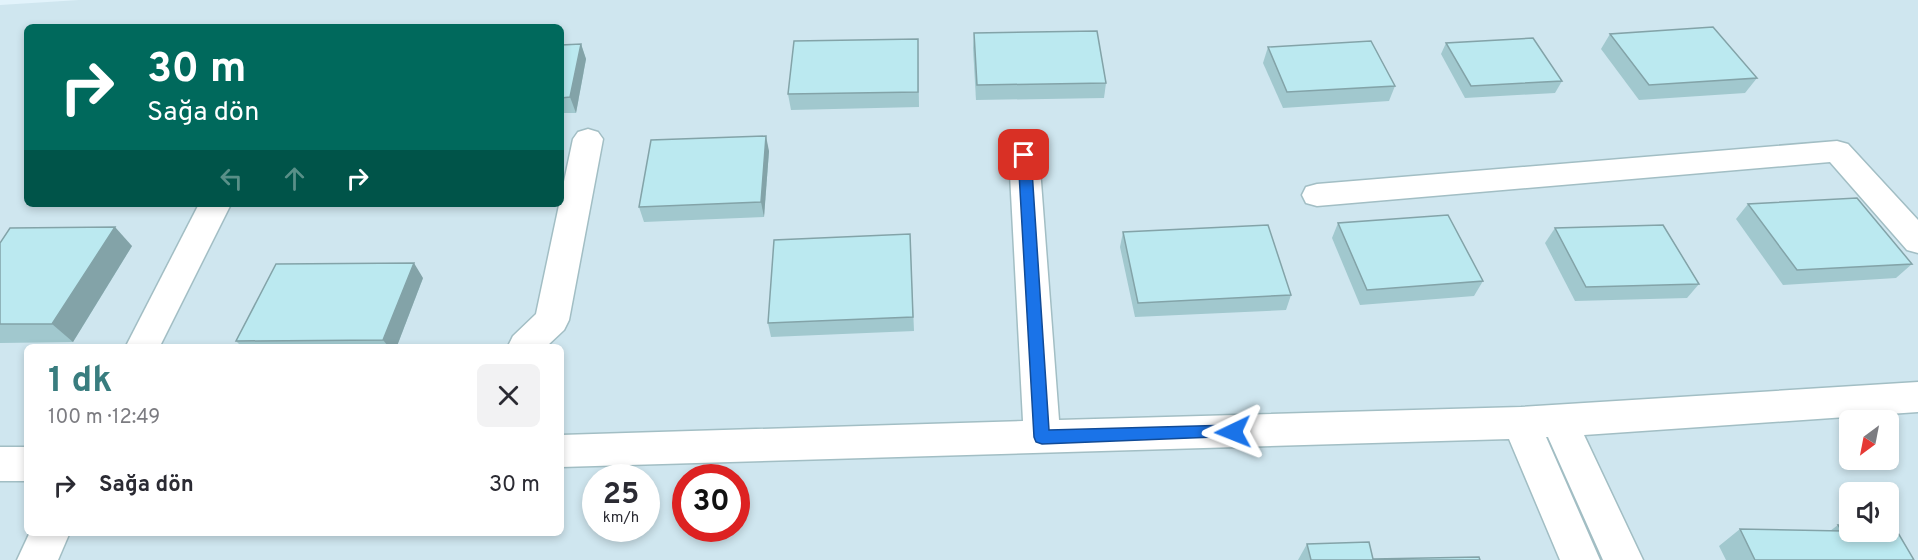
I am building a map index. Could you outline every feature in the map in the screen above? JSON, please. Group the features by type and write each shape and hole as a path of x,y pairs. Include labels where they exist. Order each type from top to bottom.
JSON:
{"street":[{"path":"527,344 552,320 588,139"},
{"path":"1317,195 1837,151 1918,241"},
{"path":"1024,155 1042,437"},
{"path":"144,344 213,207"},
{"path":"564,451 1521,423 1918,397"},
{"path":"1559,420 1623,560"},
{"path":"1521,423 1580,560"},
{"path":"0,464 24,464"},
{"path":"38,560 49,536"}],"shaded area":[{"path":"79,0 1918,0 1918,560 0,560 0,5"}],"building":[{"path":"1713,27 1757,78 1649,85 1610,34"},
{"path":"1097,31 1106,83 977,85 974,33"},
{"path":"1533,38 1562,81 1471,86 1446,43"},
{"path":"918,39 918,92 788,94 794,41"},
{"path":"1371,41 1395,86 1287,92 1268,47"},
{"path":"581,44 570,97 564,98 564,45"},
{"path":"766,136 761,202 639,207 651,140"},
{"path":"1857,198 1912,264 1797,270 1748,204"},
{"path":"1448,215 1483,281 1367,290 1338,223"},
{"path":"1268,225 1291,295 1138,303 1123,232"},
{"path":"1663,225 1699,284 1586,287 1555,228"},
{"path":"115,227 52,324 0,324 0,243 10,228"},
{"path":"910,234 913,317 768,323 774,240"},
{"path":"414,263 383,340 236,341 276,264"},
{"path":"1740,529 1839,531 1839,542 1899,542 1899,534 1914,560 1755,560"},
{"path":"1369,542 1373,559 1479,557 1480,560 1311,560 1307,544"}],"route":[{"path":"1024,155 1042,437 1233,432"}]}
